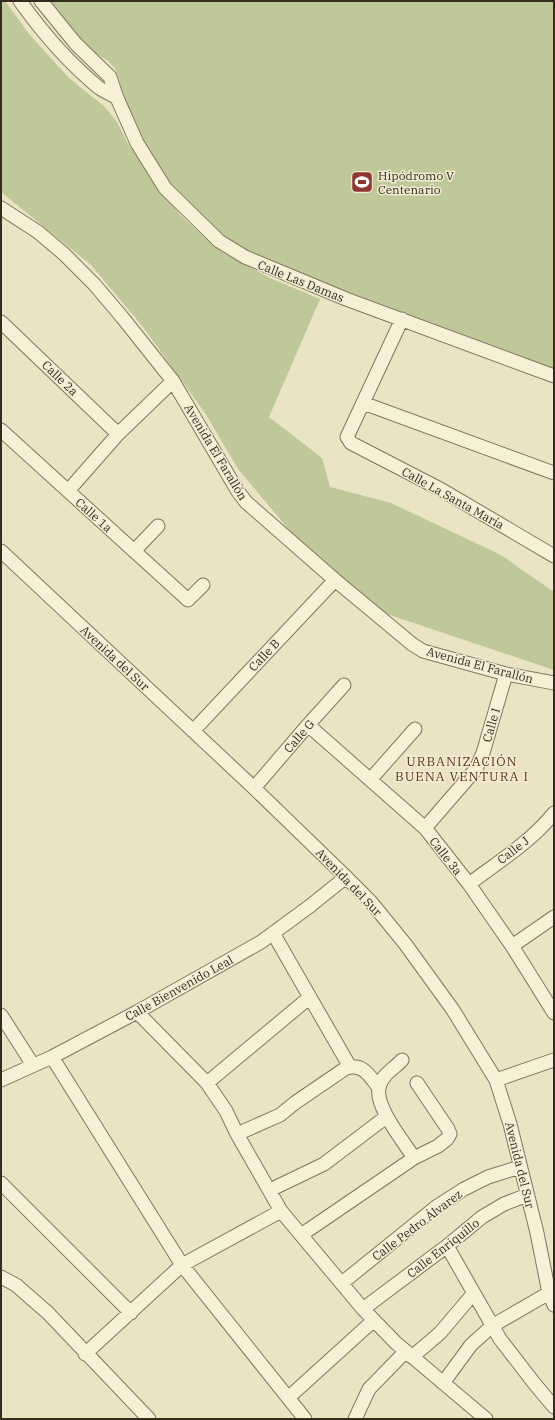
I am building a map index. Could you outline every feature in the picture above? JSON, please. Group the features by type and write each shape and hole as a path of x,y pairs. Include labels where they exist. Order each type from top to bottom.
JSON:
{"street":[{"path":"20,1 44,32 65,55 99,88 117,98"},
{"name":"Calle Las Damas","path":"40,1 76,44 110,77 117,98 137,143 166,188 219,241 245,258 346,299 554,376"},
{"path":"65,55 76,44"},
{"name":"Avenida El Farallón","path":"1,208 38,232 64,254 108,300 173,381 241,496 335,580 406,639 424,651 506,674 554,683"},
{"path":"402,319 363,403 554,473"},
{"name":"Calle 2a","path":"1,322 118,434"},
{"path":"68,491 118,434 173,381"},
{"name":"Calle La Santa María","path":"363,403 347,437 351,443 442,490 554,556"},
{"name":"Calle 1a","path":"1,430 188,600 203,585"},
{"path":"134,551 158,526"},
{"name":"Avenida del Sur","path":"1,551 254,788 346,877 371,902 406,944 453,1010 496,1080 510,1124 537,1233 549,1293 554,1305"},
{"name":"Calle B","path":"193,731 335,580"},
{"name":"Calle I","path":"425,828 476,769 483,753 506,674"},
{"name":"Calle G","path":"254,788 344,685"},
{"name":"Calle 3a","path":"308,725 425,828 469,884 512,946 554,1013"},
{"path":"370,780 415,730"},
{"name":"Calle J","path":"469,884 524,843 554,813"},
{"name":"Calle Bienvenido Leal","path":"1,1080 52,1057 137,1012 261,942 346,877"},
{"path":"512,946 554,917"},
{"path":"273,933 350,1067"},
{"path":"207,1083 310,997"},
{"path":"137,1012 207,1083 226,1111 237,1134 281,1211 363,1309 409,1354 478,1416"},
{"path":"1,1015 33,1065"},
{"path":"52,1057 182,1265 305,1419"},
{"path":"402,1060 383,1079 379,1088 379,1096 386,1117 414,1158"},
{"path":"496,1080 554,1060"},
{"path":"237,1134 280,1115 296,1102 346,1068 355,1066 362,1068 379,1088"},
{"path":"301,1235 414,1158 438,1146 447,1139 450,1134 417,1083"},
{"path":"270,1190 324,1164 386,1117"},
{"name":"Calle Pedro Álvarez","path":"342,1284 436,1207 464,1188 488,1177 520,1166"},
{"path":"1,1183 131,1313"},
{"name":"Calle Enriquillo","path":"363,1309 493,1210 527,1195"},
{"path":"85,1354 182,1265 281,1211"},
{"path":"447,1246 500,1339 554,1407"},
{"path":"1,1276 16,1285 48,1313 85,1354 149,1419"},
{"path":"443,1383 471,1346 492,1326 549,1293"},
{"path":"354,1419 369,1389 409,1354 440,1333 473,1294"},
{"path":"288,1398 374,1320"}],"green space":[{"path":"1,1 5,1 29,34 69,78 105,107 117,122 128,144 180,215 220,251 270,278 320,299 269,417 322,458 330,487 391,503 501,555 554,592 554,670 366,607 322,569 238,469 205,413 143,327 91,265 1,192"},
{"name":"Hipódromo V Centenario","path":"46,1 554,1 554,369 274,264 259,257 222,234 189,205 161,171 149,153 135,126 115,68 108,61 82,45"}],"place":[{"name":"Hipódromo V Centenario","path":"362,182"}],"district":[{"name":"URBANIZACIÓN BUENA VENTURA I","path":"462,768"}]}
